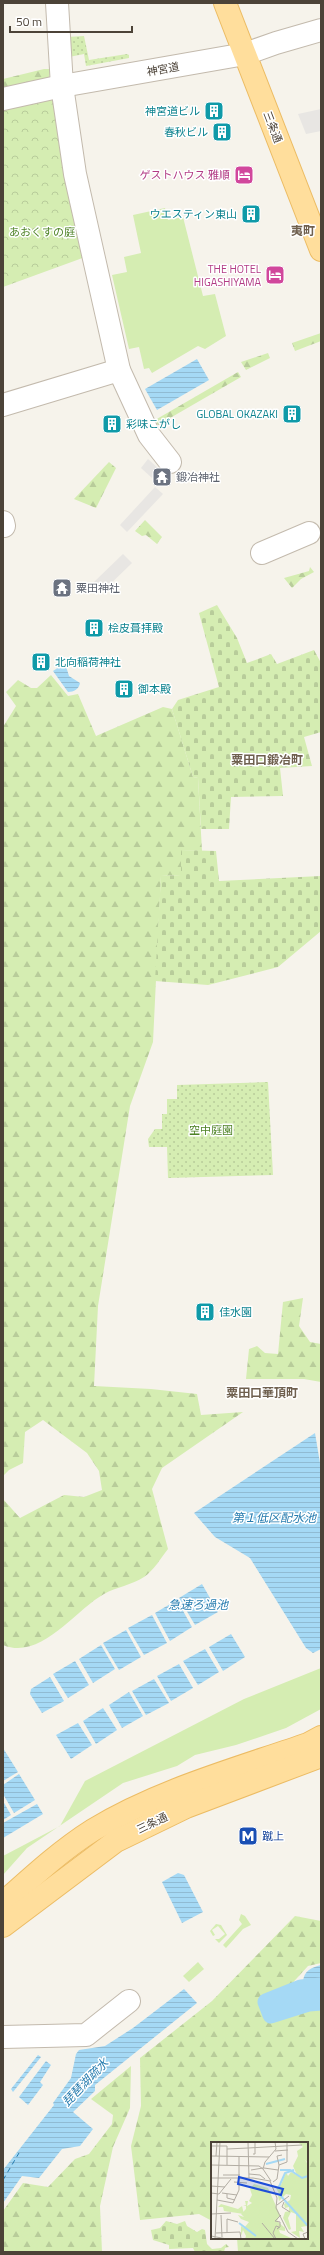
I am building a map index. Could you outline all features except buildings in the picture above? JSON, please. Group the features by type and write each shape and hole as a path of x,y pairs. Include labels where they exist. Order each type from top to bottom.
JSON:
{"main road":[{"name":"三条通","path":"225,3 321,250"},
{"name":"三条通","path":"3,1903 58,1855 93,1830 176,1790 308,1744 321,1738"},
{"name":"三条通","path":"3,1926 116,1841 186,1807 321,1756"}],"street":[{"path":"57,3 62,86 81,205 119,370 148,435 170,462"},
{"name":"神宮道","path":"3,99 62,86 245,54 321,30"},
{"path":"3,405 119,370"},
{"path":"262,553 309,533"},
{"path":"3,2037 86,2035 129,2001"}],"green space":[{"path":"84,36 89,60 127,54 129,55 129,58 86,66 84,54 69,57 67,37"},
{"path":"44,69 51,69 49,78 3,90 3,79"},
{"name":"あおくすの庭","path":"58,93 88,256 3,287 3,107"},
{"path":"165,208 168,220 183,217 203,296 215,294 226,336 205,349 198,346 152,373 149,368 144,369 139,347 129,349 112,275 127,272 124,257 141,253 133,215"},
{"path":"321,333 321,341 295,351 292,343"},
{"path":"268,353 270,358 246,370 241,362"},
{"path":"238,372 241,377 158,425 155,420"},
{"path":"109,462 116,468 96,508 74,499"},
{"path":"145,520 162,537 157,544 146,535 142,536 135,531"},
{"path":"310,567 314,572 301,579 292,588 284,578 309,571"},
{"path":"217,605 237,638 247,663 271,654 277,664 314,650 321,663 321,732 304,737 312,766 280,768 283,796 231,797 229,829 201,829 198,778 193,777 172,709 178,700 219,687 199,613"},
{"path":"51,675 68,696 78,694 96,736 163,707 172,709 193,777 198,778 202,851 181,850 181,875 161,876 153,1042 130,1106 98,1306 94,1386 151,1389 197,1394 201,1415 243,1412 162,1468 152,1489 168,1549 151,1571 139,1580 104,1594 93,1601 57,1632 44,1640 31,1646 17,1648 3,1645 3,1499 20,1518 64,1495 84,1497 102,1490 99,1471 87,1453 43,1420 25,1432 23,1463 9,1470 3,1476 3,727 16,706 6,692 18,680 31,688 37,688"},
{"path":"181,850 216,851 219,881 321,876 321,931 278,967 208,985 155,981 161,876 181,875"},
{"name":"空中庭園","path":"268,1082 273,1175 168,1178 167,1147 149,1147 148,1139 155,1129 162,1129 162,1114 167,1114 167,1099 177,1099 177,1085"},
{"path":"303,1298 299,1326 310,1342 321,1344 321,1382 304,1379 246,1379 249,1349 257,1346 265,1353 278,1354 283,1302"},
{"path":"321,1668 321,1709 286,1728 236,1745 195,1755 177,1766 123,1783 60,1825 85,1781 244,1699"},
{"path":"58,1827 27,1848 3,1875 3,1856"},
{"path":"241,1914 245,1916 251,1925 243,1929 226,1948 223,1945 242,1924 239,1920"},
{"path":"295,1916 321,1921 321,1963 308,1966 287,1989 263,2001 270,2018 309,2004 321,2002 321,2252 238,2252 237,2239 308,2239 308,2142 211,2142 211,2220 199,2214 140,2220 131,2146 141,2106 140,2058 212,2001"},
{"path":"216,1924 221,1925 227,1935 219,1943 215,1939 219,1939 225,1934 218,1926 212,1930 215,1935 213,1936 210,1931"},
{"path":"198,1962 204,1969 189,1982 183,1976"},
{"path":"131,2066 130,2108 113,2147 100,2206 102,2252 3,2252 3,2211 23,2183 48,2187 75,2159 89,2154 112,2124 113,2115 91,2099"},
{"path":"166,2221 177,2224 185,2221 187,2226 197,2232 202,2229 205,2230 207,2244 212,2249 221,2248 226,2244 229,2247 225,2248 224,2252 195,2252 193,2248 169,2249 169,2245 153,2240 151,2230 160,2228"}],"shaded area":[{"path":"321,109 321,131 306,134 298,114"},
{"path":"148,459 159,469 152,478 141,468"},
{"path":"155,487 163,494 127,532 120,525"},
{"path":"123,554 132,563 103,591 94,582"}],"water":[{"path":"197,359 209,380 157,410 145,389"},
{"path":"65,663 69,676 80,683 76,690 68,692 53,671"},
{"name":"第１低区配水池","path":"315,1433 321,1469 321,1649 313,1653 306,1648 250,1558 215,1537 194,1513"},
{"name":"急速ろ過池","path":"202,1584 218,1612 195,1625 179,1598"},
{"name":"急速ろ過池","path":"177,1600 192,1627 170,1641 155,1613"},
{"name":"急速ろ過池","path":"152,1615 167,1643 144,1655 128,1628"},
{"path":"126,1630 141,1657 119,1670 103,1643"},
{"name":"急速ろ過池","path":"231,1634 245,1657 223,1671 209,1647"},
{"path":"101,1645 115,1669 93,1683 79,1659"},
{"path":"205,1649 219,1672 198,1685 183,1661"},
{"path":"75,1661 89,1685 68,1698 53,1674"},
{"path":"179,1664 193,1688 171,1701 157,1676"},
{"path":"50,1677 64,1701 42,1713 30,1694 31,1689"},
{"path":"154,1679 169,1703 146,1715 132,1691"},
{"path":"129,1692 143,1716 122,1728 109,1705"},
{"path":"103,1708 117,1730 96,1744 83,1721"},
{"path":"78,1723 92,1745 71,1759 56,1735"},
{"path":"3,1748 18,1772 3,1781"},
{"path":"19,1774 35,1800 14,1813 3,1794 3,1785"},
{"path":"3,1801 11,1815 3,1820"},
{"path":"37,1804 43,1814 3,1838 3,1823"},
{"path":"178,1873 184,1875 203,1912 182,1923 162,1882"},
{"path":"321,1965 321,1979 303,1982 306,1972"},
{"path":"184,1989 197,2003 95,2085 95,2091 73,2112 93,2129 80,2146 62,2149 39,2178 22,2176 3,2203 3,2170 54,2105 53,2103 71,2078 76,2054 79,2050 105,2046 133,2028"},
{"path":"38,2055 41,2057 13,2092 11,2089"},
{"path":"46,2061 51,2065 40,2082 43,2085 28,2105 19,2097"}],"waterway":[{"name":"琵琶湖疏水","path":"321,1986 301,1988 266,2002 271,2015 309,2003 321,2002"}],"ferry route":[{"path":"3,2180 19,2153"}],"place":[{"name":"神宮道ビル","path":"214,111"},
{"name":"春秋ビル","path":"222,132"},
{"name":"ゲストハウス 雅順","path":"244,175"},
{"name":"ウエスティン東山","path":"251,214"},
{"name":"THE HOTEL HIGASHIYAMA","path":"275,275"},
{"name":"GLOBAL OKAZAKI","path":"292,414"},
{"name":"彩味こがし","path":"112,424"},
{"name":"鍛冶神社","path":"162,477"},
{"name":"粟田神社","path":"62,588"},
{"name":"桧皮葺拝殿","path":"94,628"},
{"name":"北向稲荷神社","path":"41,662"},
{"name":"御本殿","path":"124,689"},
{"name":"佳水園","path":"205,1312"},
{"name":"蹴上","path":"248,1836"}],"district":[{"name":"夷町","path":"303,230"},
{"name":"粟田口鍛冶町","path":"267,759"},
{"name":"粟田口華頂町","path":"262,1392"}]}
